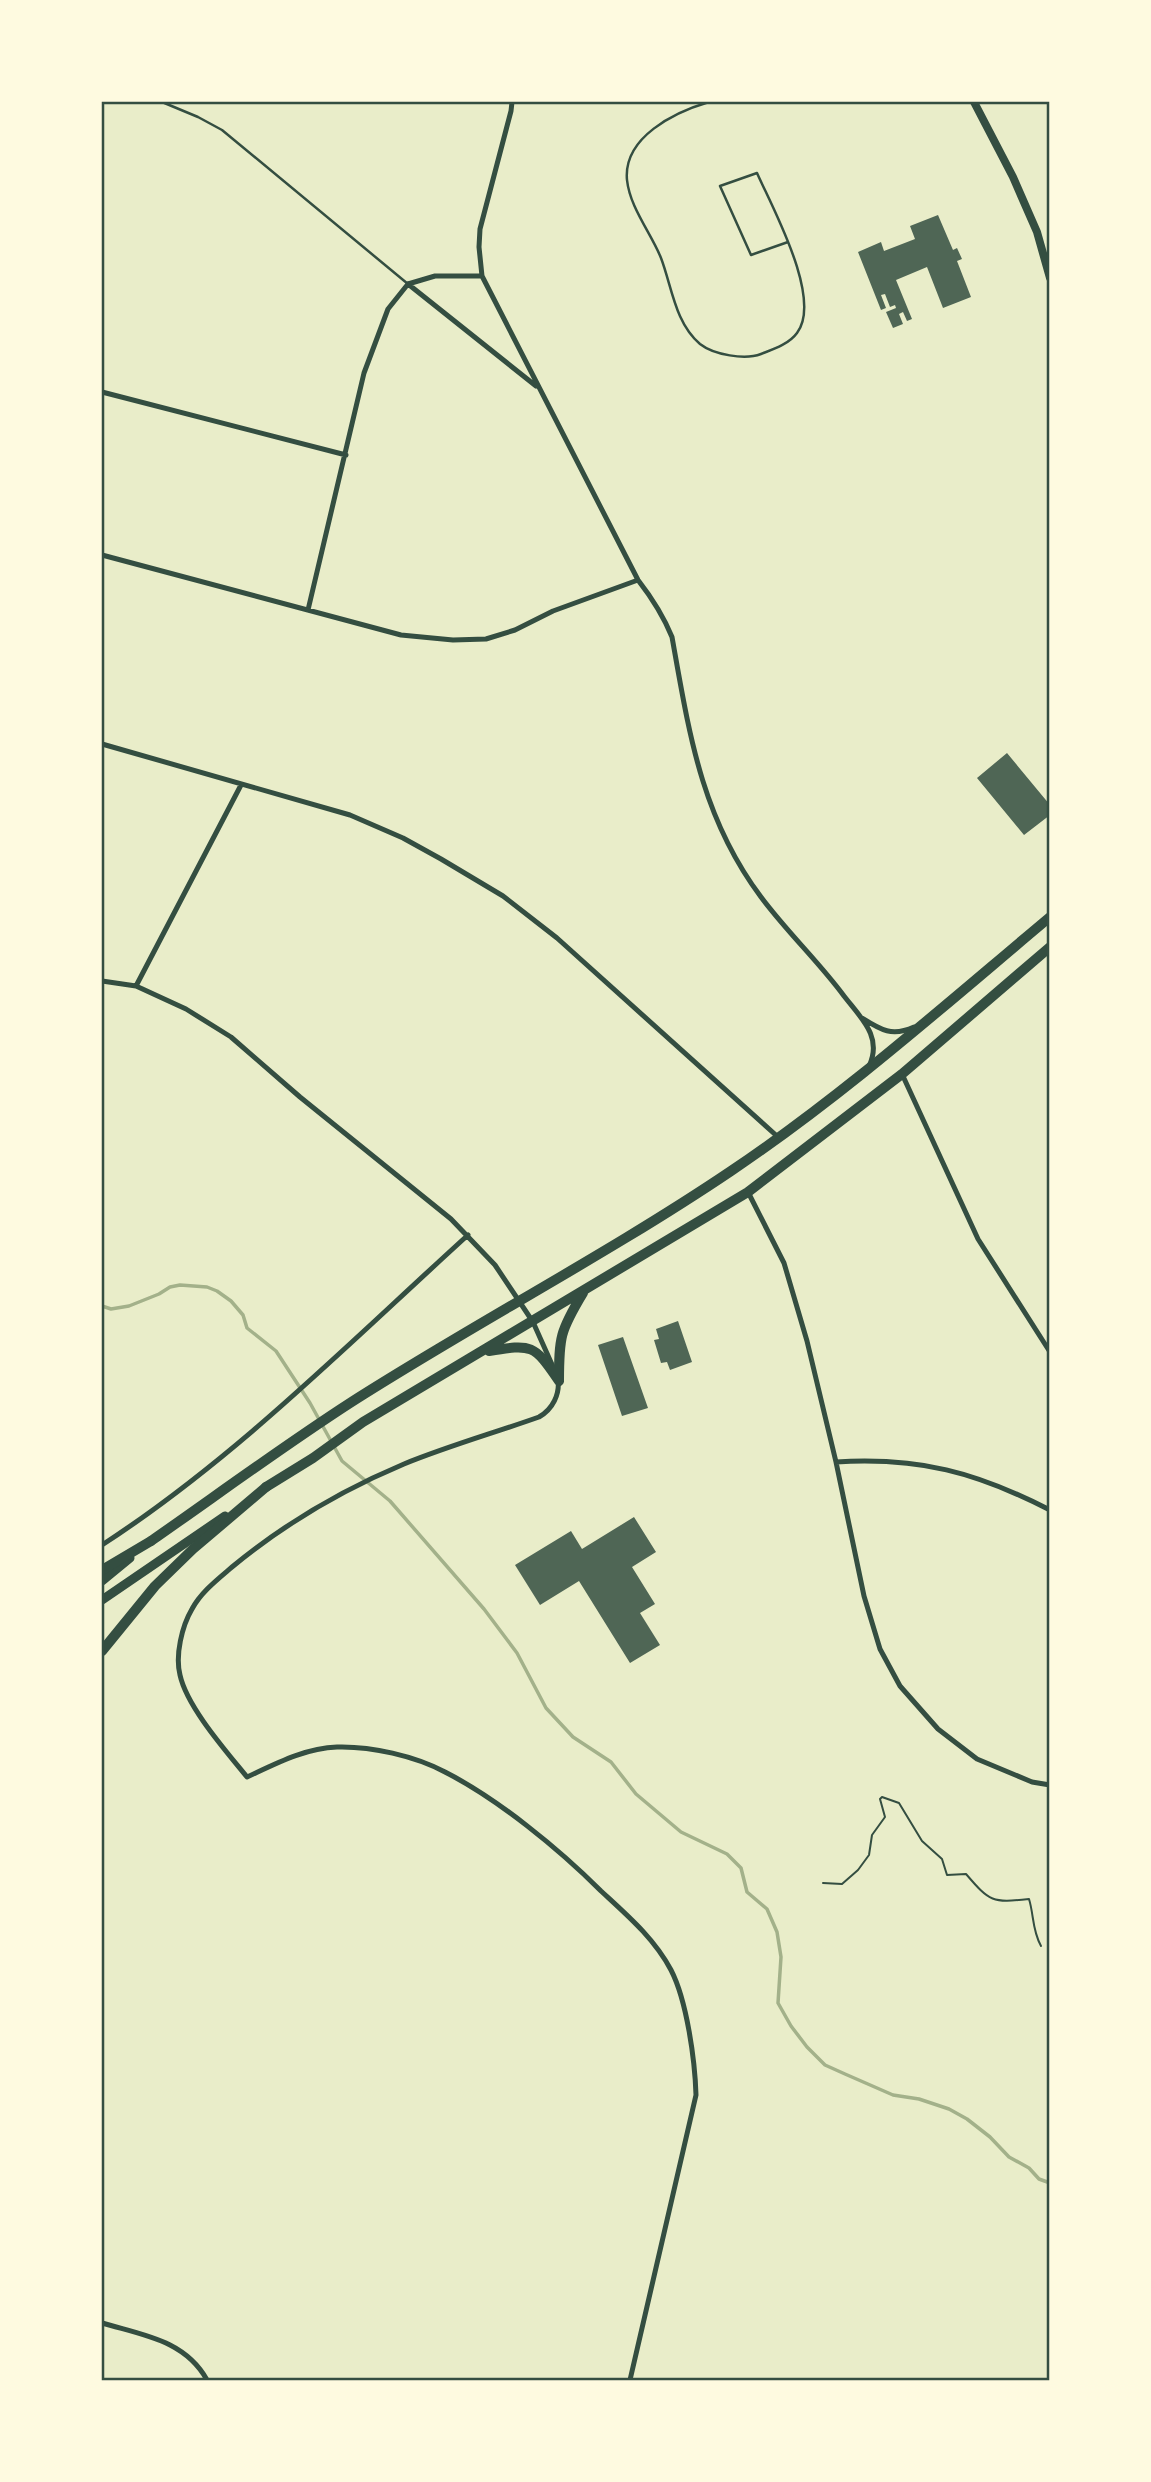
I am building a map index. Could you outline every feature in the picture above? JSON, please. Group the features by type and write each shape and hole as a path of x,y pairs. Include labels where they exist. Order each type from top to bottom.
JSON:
{"highway":[{"path":"102,1570 151,1541 350,1404 519,1300 628,1238 733,1170 863,1075 1049,917"},
{"path":"102,1651 155,1586 193,1549 267,1487 363,1422 748,1192 902,1074 1049,947"},
{"path":"559,1381 564,1324 584,1291"},
{"path":"483,1352 514,1347 535,1350 542,1355 559,1381"}],"main road":[{"path":"974,102 1013,177 1037,232 1049,278"},
{"path":"102,1600 267,1487"},
{"path":"102,1581 151,1541"}],"street":[{"path":"512,102 480,229 482,276 638,580 657,604 671,637 697,766 727,839 761,897 839,989 875,1042 873,1057 863,1075"},
{"path":"308,610 372,348 388,309 408,284 435,275 482,276"},
{"path":"408,284 539,388"},
{"path":"102,392 346,455"},
{"path":"102,555 401,635 453,640 486,639 515,630 553,611 638,580"},
{"path":"102,744 350,815 441,859 503,896 557,938 778,1137"},
{"path":"136,986 241,785"},
{"path":"102,981 136,986 186,1009 231,1037 300,1097 451,1219 495,1265 519,1300 533,1322 559,1381 556,1398 539,1417 405,1464 334,1498 268,1538 211,1586 192,1608 182,1632 180,1675 187,1693 206,1724 247,1777 292,1756 336,1747 413,1758 444,1771 484,1794 580,1868 628,1914 660,1951 673,1973 682,2006 695,2070 696,2095 630,2381"},
{"path":"859,1017 883,1031 892,1033 924,1023"},
{"path":"902,1074 978,1239 1048,1347"},
{"path":"748,1192 784,1263 807,1341 864,1596 880,1649 900,1686 938,1729 977,1759 1032,1782 1049,1784"},
{"path":"102,1545 129,1527 271,1415 468,1236"},
{"path":"836,1462 908,1462 958,1472 1049,1509"},
{"path":"102,2323 172,2346 197,2363 207,2381"}],"lane":[{"path":"162,102 222,130 408,284"},
{"path":"709,102 690,107 653,129 638,144 628,162 627,181 661,257 684,328 702,346 726,354 753,357 779,347 797,333 801,325 805,295 794,256 788,242 757,173 720,186 751,255 788,242"}],"path":[{"path":"823,1883 842,1884 858,1870 869,1855 872,1835 885,1817 880,1799 882,1797 899,1803 922,1841 942,1858 947,1875 966,1874 983,1894 998,1902 1028,1899 1033,1914 1034,1934 1041,1946"}],"building":[{"path":"938,215 953,250 957,248 962,259 957,261 971,297 943,308 927,267 896,280 912,319 907,321 903,312 899,314 903,324 893,328 886,312 896,308 895,305 890,307 885,294 881,295 886,308 881,310 858,252 881,242 884,251 915,239 910,226"},
{"path":"1007,753 1050,805 1050,815 1024,835 977,778"},
{"path":"678,1321 692,1362 670,1370 667,1362 661,1363 654,1340 659,1339 656,1329"},
{"path":"623,1337 648,1408 622,1416 598,1345"},
{"path":"634,1517 656,1552 632,1567 655,1604 640,1613 660,1645 630,1663 579,1581 540,1605 515,1565 571,1531 582,1549"}],"waterway":[{"path":"102,1306 111,1309 129,1306 180,1285 207,1287 231,1301 243,1315 247,1328 276,1351 310,1403 342,1461 390,1501 484,1609 517,1653 546,1708 573,1737 611,1762 636,1794 681,1832 727,1854 741,1868 747,1892 767,1909 777,1932 781,1957 778,2003 807,2047 825,2065 893,2095 919,2099 949,2109 967,2119 1009,2157 1029,2168 1039,2179 1050,2183"}]}
